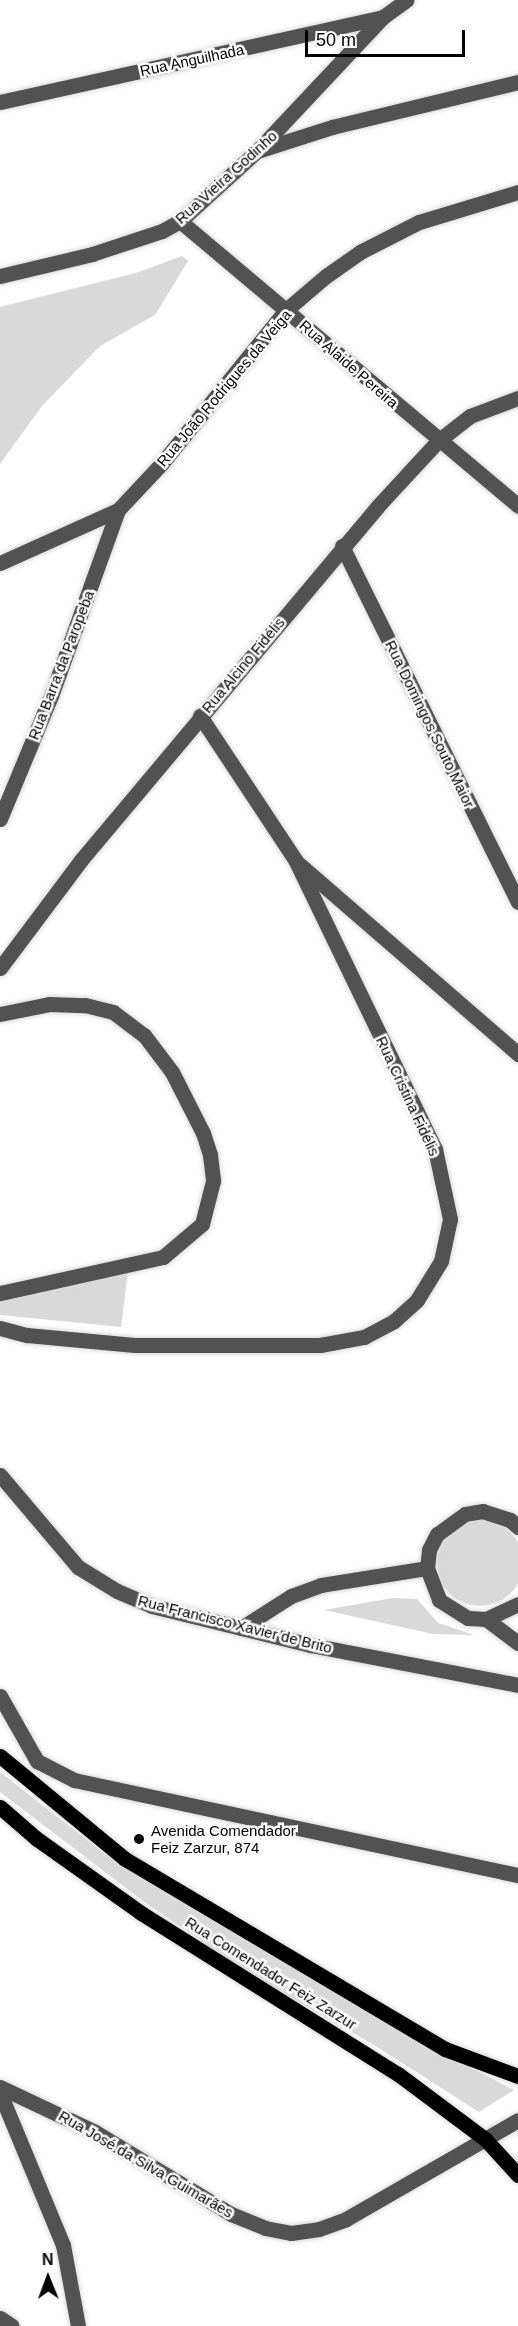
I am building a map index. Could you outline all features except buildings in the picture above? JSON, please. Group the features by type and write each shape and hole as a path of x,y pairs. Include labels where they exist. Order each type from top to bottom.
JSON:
{"main road":[{"name":"Rua Comendador Feiz Zarzur","path":"0,1756 25,1779 125,1859 445,2049 518,2076"},
{"name":"Rua Comendador Feiz Zarzur","path":"0,1807 37,1839 141,1913 398,2074 485,2139 518,2175"}],"street":[{"name":"Rua Vieira Godinho","path":"1,273 92,255 162,231 180,221 257,151 383,17 406,0"},
{"name":"Rua Anguilhada","path":"0,102 383,17"},
{"path":"257,151 332,127 518,82"},
{"name":"Rua João Rodrigues da Veiga","path":"0,563 118,510 162,464 286,310 360,252 409,227 518,192"},
{"name":"Rua Alaide Pereira","path":"180,221 438,441 518,506"},
{"name":"Rua Alcino Fidélis","path":"0,968 27,928 342,546 438,441 470,416 518,398"},
{"name":"Rua Barra da Paropeba","path":"0,819 51,696 118,510"},
{"name":"Rua Domingos Souto Maior","path":"342,546 518,902"},
{"name":"Rua Cristina Fidélis","path":"0,1328 27,1335 135,1346 320,1345 364,1337 394,1321 417,1300 441,1261 450,1219 445,1184 435,1149 296,861 200,716"},
{"path":"296,861 518,1054"},
{"path":"0,1014 49,1004 85,1005 114,1012 144,1035 172,1072 202,1133 210,1155 213,1181 202,1224 163,1257 0,1293"},
{"name":"Rua Francisco Xavier de Brito","path":"0,1475 78,1567 117,1591 152,1606 241,1628 518,1685"},
{"path":"515,1518 483,1512 449,1521 429,1550 427,1568 439,1600 452,1611 486,1619 518,1643"},
{"path":"241,1628 291,1596 321,1586 427,1568"},
{"path":"486,1619 518,1604"},
{"path":"0,1696 37,1761 74,1780 518,1875"},
{"path":"25,1779 37,1761"},
{"name":"Rua José da Silva Guimarães","path":"0,2087 95,2132 231,2214 265,2228 291,2233 319,2229 346,2219 518,2120"},
{"path":"0,2093 63,2245 78,2326"},
{"path":"0,2318 12,2326"}],"shaded area":[{"path":"182,256 188,261 155,315 100,346 42,406 0,464 0,307 136,273"},
{"path":"128,1271 121,1327 0,1315 0,1296"},
{"path":"480,1520 496,1524 510,1533 519,1547 523,1563 519,1579 510,1593 496,1602 480,1606 464,1602 450,1593 441,1579 437,1563 441,1547 450,1533 464,1524"},
{"path":"393,1598 417,1599 438,1623 474,1635 433,1634 324,1610"},
{"path":"0,1772 106,1855 411,2037 514,2090 479,2112 374,2045 253,1976 143,1901 0,1792"}],"place":[{"name":"Avenida Comendador Feiz Zarzur, 874","path":"139,1839"}]}
